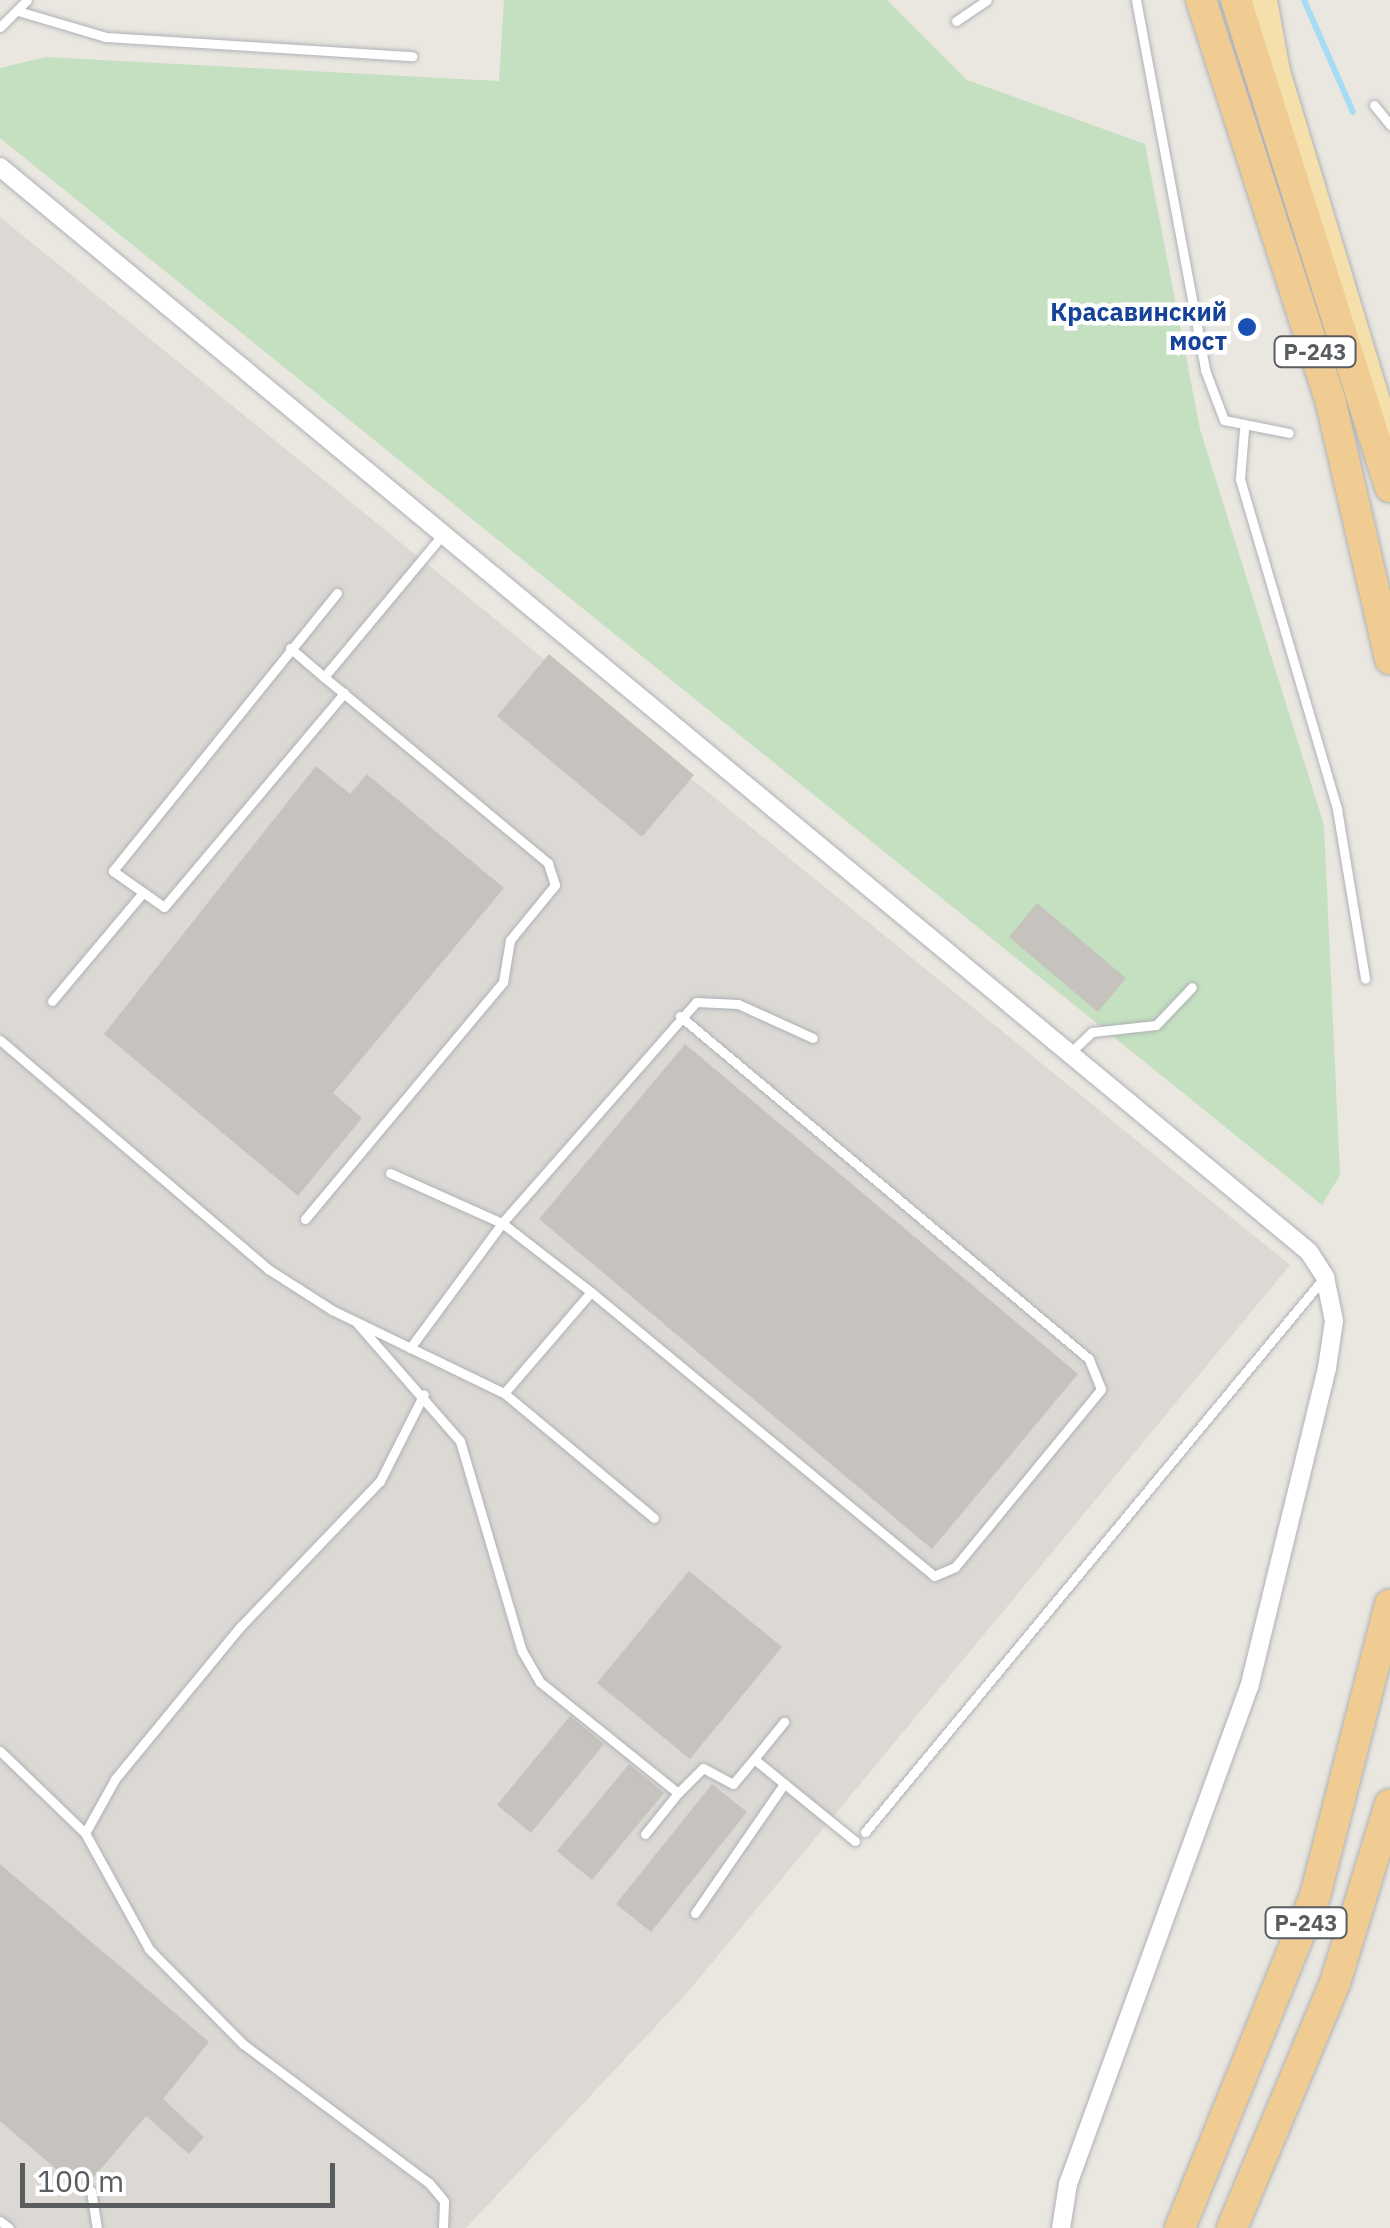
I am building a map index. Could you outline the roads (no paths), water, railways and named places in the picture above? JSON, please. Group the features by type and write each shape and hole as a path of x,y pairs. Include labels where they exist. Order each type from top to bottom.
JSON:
{"highway":[{"name":"Р-243","path":"1198,0 1331,404 1390,659"},
{"name":"Р-243","path":"1236,0 1390,488"},
{"name":"Р-243","path":"1180,2228 1316,1896 1390,1604"},
{"name":"Р-243","path":"1232,2228 1334,1983 1390,1804"}],"main road":[{"path":"1264,0 1390,443"},
{"path":"1265,90 1316,186"}],"street":[{"path":"0,168 1310,1252 1325,1277 1334,1321 1327,1368 1249,1686 1068,2184 1061,2228"}],"lane":[{"path":"0,28 27,0"},
{"path":"956,21 987,0"},
{"path":"1136,0 1204,370 1224,420 1244,430 1289,434"},
{"path":"18,10 106,37 412,56"},
{"path":"1374,104 1390,125"},
{"path":"1244,430 1240,479 1337,809 1365,979"},
{"path":"324,677 443,534"},
{"path":"337,592 112,864 140,896 158,908 170,902 344,693"},
{"path":"290,648 548,863 555,885 510,940 503,982 305,1220"},
{"path":"52,1001 140,896"},
{"path":"1070,1053 1092,1032 1156,1025 1192,987"},
{"path":"410,1348 502,1224 680,1016 715,998 813,1038"},
{"path":"390,1173 502,1224 591,1292 934,1576 954,1568 1101,1389 1090,1359 680,1016"},
{"path":"0,1040 268,1269 357,1323 504,1393 654,1518"},
{"path":"865,1832 1325,1277"},
{"path":"504,1393 591,1292"},
{"path":"357,1323 424,1394 460,1441 527,1667 678,1793"},
{"path":"84,1834 115,1779 240,1627 380,1481 424,1394"},
{"path":"645,1834 703,1768 733,1784 784,1722"},
{"path":"0,1751 84,1834 148,1949 243,2044 429,2183 444,2200 442,2228"},
{"path":"754,1759 856,1841"},
{"path":"695,1913 784,1784"},
{"path":"91,2191 98,2228"},
{"path":"0,2221 8,2228"}],"waterway":[{"path":"1304,0 1353,112"}],"place":[{"name":"Красавинский мост","path":"1247,327"}]}
